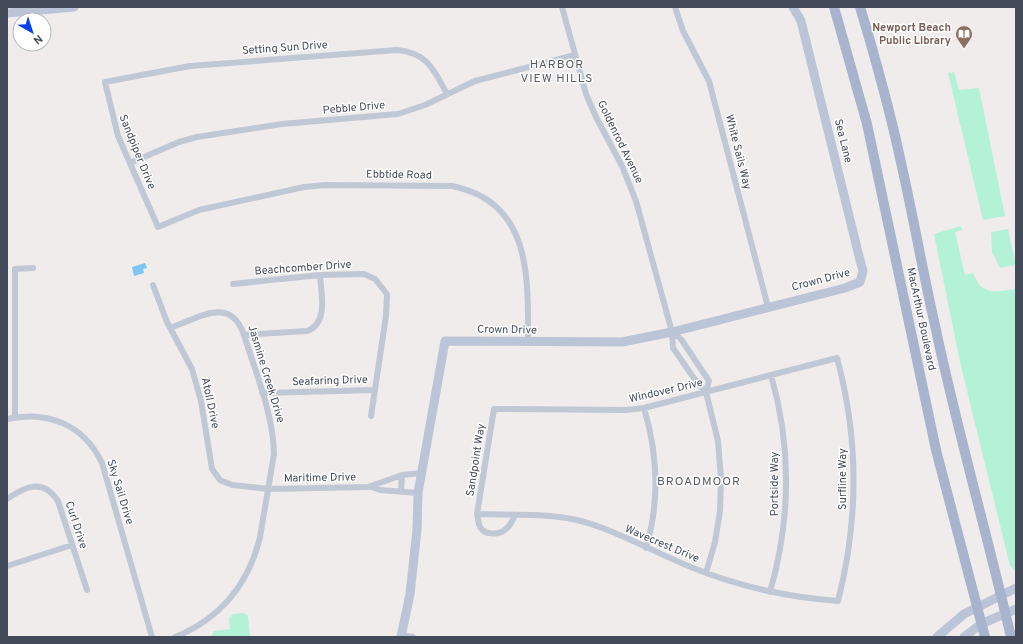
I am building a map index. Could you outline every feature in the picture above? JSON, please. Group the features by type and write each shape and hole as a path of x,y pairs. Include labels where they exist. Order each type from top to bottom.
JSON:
{"main road":[{"name":"MacArthur Boulevard","path":"834,7 867,124 936,450 985,637"},
{"name":"MacArthur Boulevard","path":"860,7 882,80 956,422 1002,594 1011,637"}],"street":[{"path":"7,13 74,7"},
{"name":"Goldenrod Avenue","path":"562,7 591,105 632,189 672,332 673,348 698,384 706,392"},
{"name":"White Sails Way","path":"675,7 683,31 709,81 768,307"},
{"name":"Sea Lane","path":"793,7 801,21 863,271 860,282"},
{"name":"Setting Sun Drive","path":"105,82 190,66 397,50 413,53 428,62 434,69 447,94"},
{"name":"Pebble Drive","path":"130,163 174,144 197,137 282,124 398,114 425,105 475,81 575,55"},
{"name":"Sandpiper Drive","path":"105,82 113,120 158,227"},
{"name":"Ebbtide Road","path":"158,227 199,210 304,187 326,185 444,186 464,189 482,196 497,207 512,226 518,237 527,280 528,342"},
{"path":"15,417 15,269 33,268"},
{"name":"Beachcomber Drive","path":"234,284 320,275 364,274 370,276 380,284 387,294 386,316 371,416"},
{"path":"244,335 306,330 316,326 322,315 320,275"},
{"name":"Crown Drive","path":"401,636 410,594 417,530 418,493 445,341 622,342 672,332 845,288 860,282"},
{"name":"Atoll Drive","path":"153,285 170,328 185,353 197,385 212,469 215,475 227,484 269,489"},
{"name":"Jasmine Creek Drive","path":"170,328 216,312 223,312 236,318 240,323 244,335 262,393 274,440 274,454 269,489 257,550 250,570 239,588 226,604 211,618 175,637"},
{"name":"Goldenrod Avenue","path":"672,332 681,339 709,382 706,392 718,441 721,478 718,527 706,574"},
{"name":"Windover Drive","path":"494,409 626,410 644,408 837,358"},
{"name":"Surfline Way","path":"837,358 850,418 855,476 852,535 838,600"},
{"name":"Portside Way","path":"770,592 783,538 787,484 784,429 772,375"},
{"name":"Seafaring Drive","path":"262,393 374,390"},
{"path":"644,408 651,431 656,478 652,525 646,548"},
{"name":"Sandpoint Way","path":"477,514 494,409"},
{"name":"Sky Sail Drive","path":"7,419 15,417 42,417 64,424 84,436 96,452 102,463 152,637"},
{"name":"Maritime Drive","path":"371,487 402,475 421,473"},
{"path":"401,491 402,475"},
{"name":"Curl Drive","path":"7,498 28,487 36,486 49,491 58,501 87,590"},
{"name":"Maritime Drive","path":"269,489 371,487 380,490 418,493"},
{"path":"477,514 480,526 484,531 492,534 501,532 507,528 516,515"},
{"name":"Wavecrest Drive","path":"477,514 543,515 578,521 706,574 770,592 838,600"},
{"path":"7,566 72,545"},
{"path":"937,637 964,614 1016,588"},
{"path":"964,637 981,624 1016,609"},
{"path":"401,636 414,637"}],"green space":[{"path":"954,72 959,90 979,88 1005,216 983,220 948,73"},
{"path":"961,226 962,230 955,232 965,275 973,273 981,286 990,291 1016,289 1016,572 1010,566 960,362 934,234"},
{"path":"1008,229 1016,265 1000,268 992,252 991,232"},
{"path":"244,613 248,616 250,637 211,637 214,631 230,629 229,618 233,614"}],"water":[{"path":"145,263 147,268 143,269 144,273 134,276 132,267"}],"place":[{"name":"Newport Beach Public Library","path":"964,49"}],"district":[{"name":"HARBOR VIEW HILLS","path":"557,72"},
{"name":"BROADMOOR","path":"699,482"}]}
